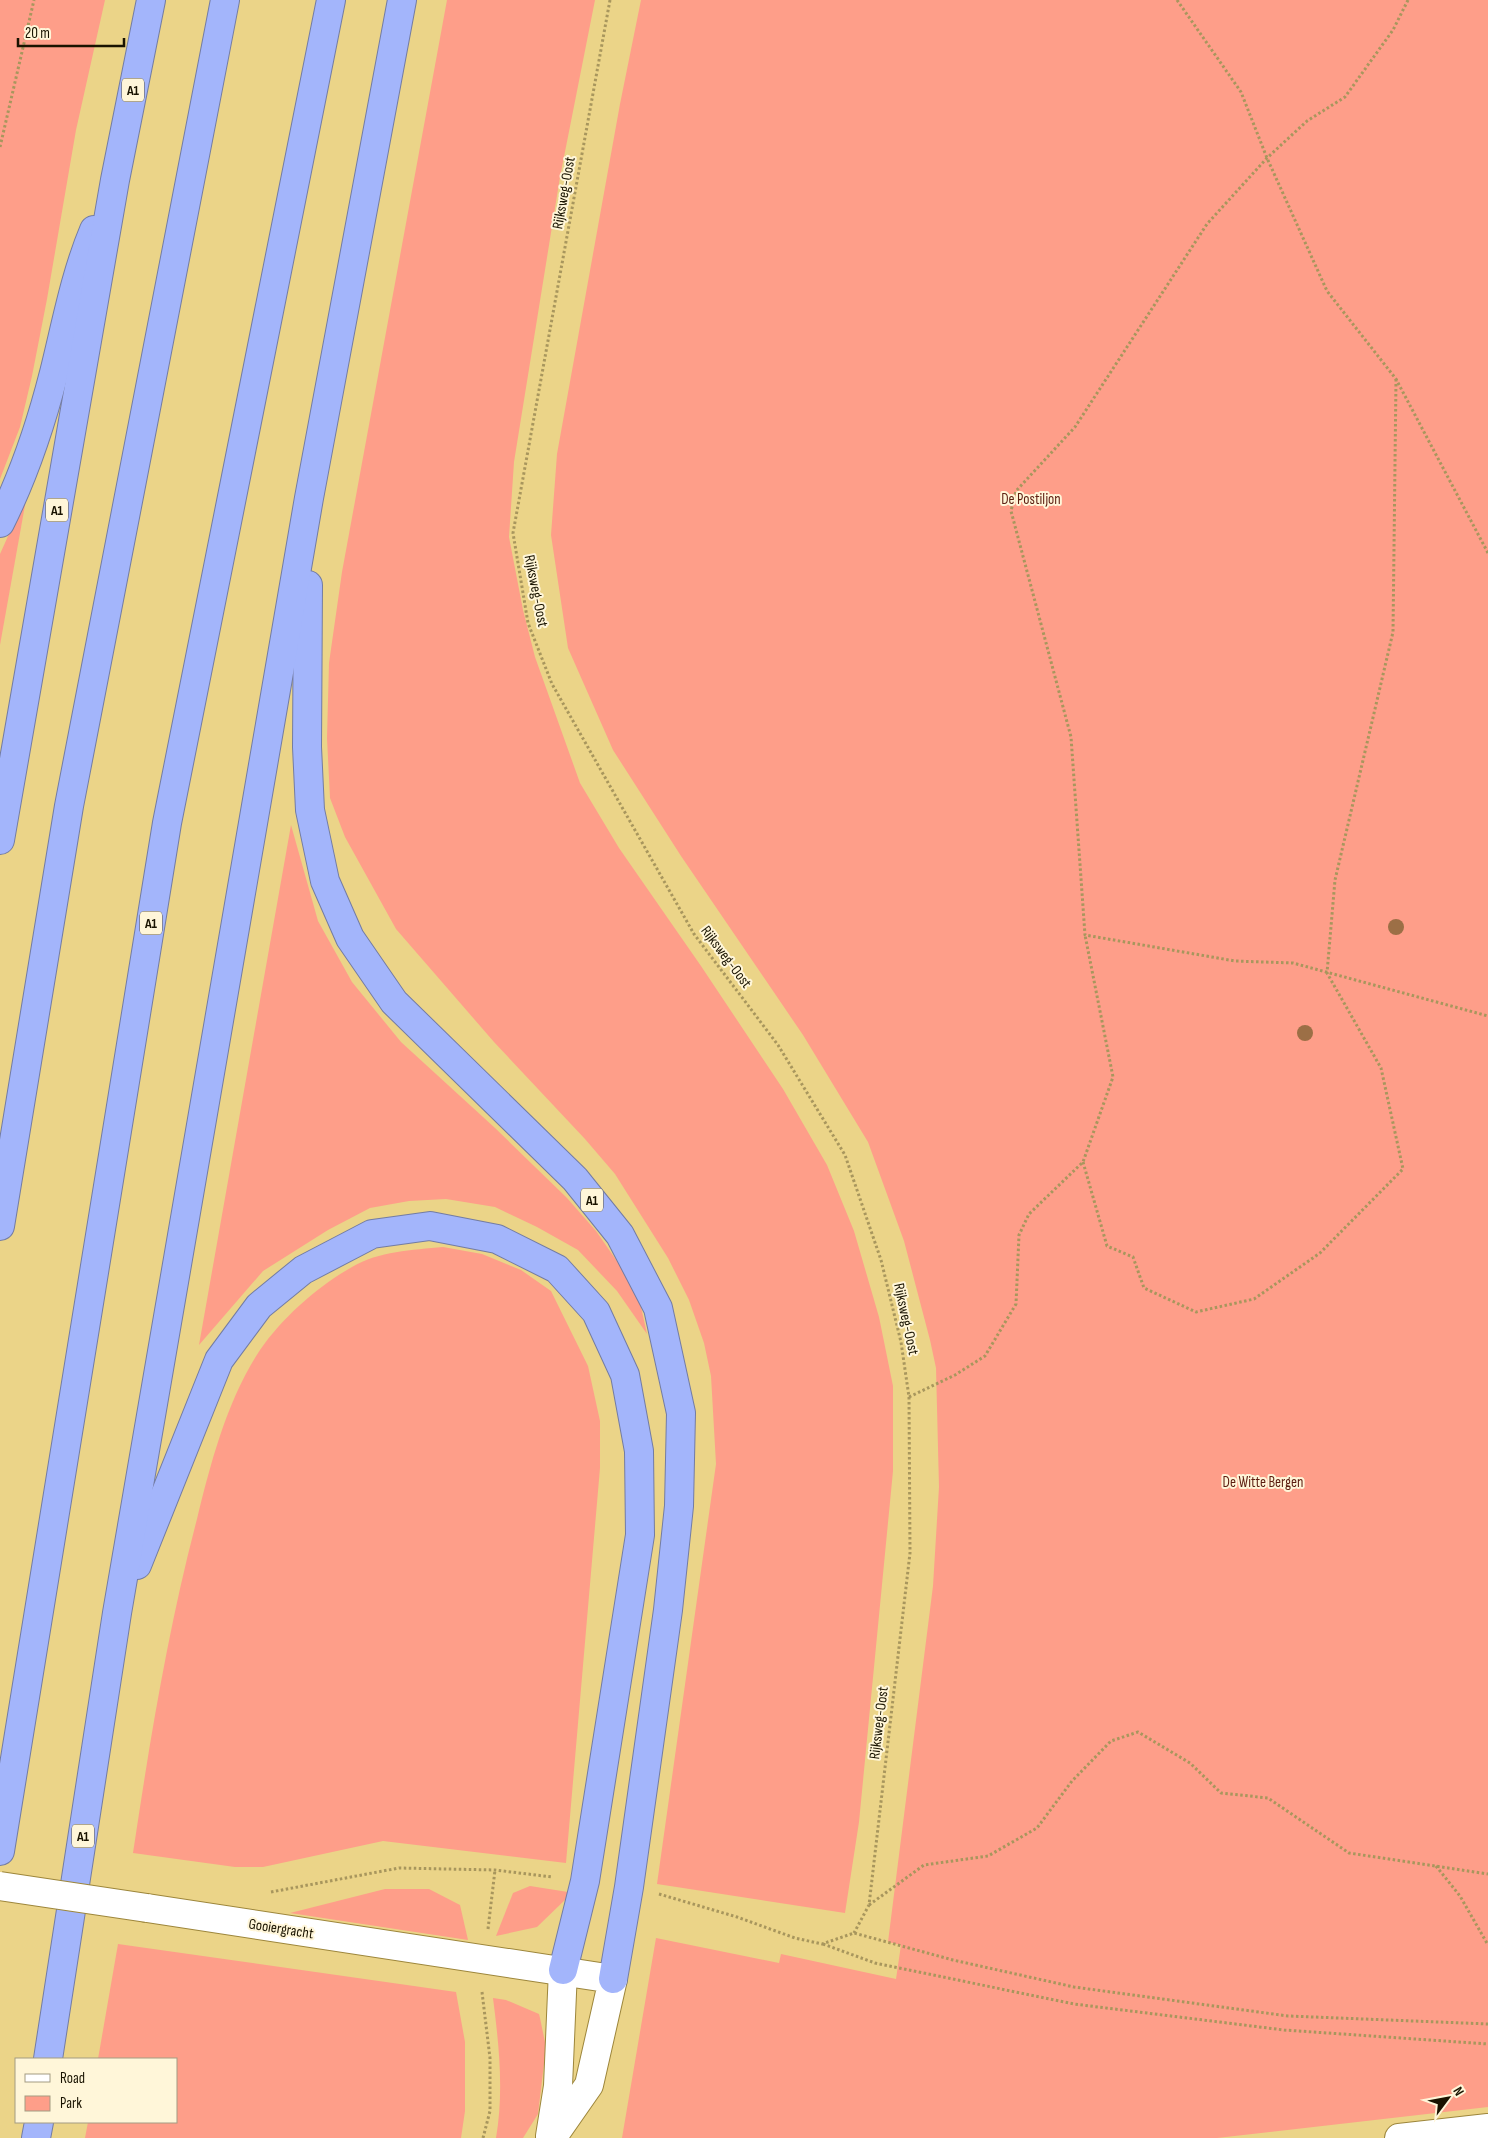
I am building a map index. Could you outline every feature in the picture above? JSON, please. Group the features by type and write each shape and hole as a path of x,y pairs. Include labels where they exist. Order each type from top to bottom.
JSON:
{"highway":[{"name":"A1","path":"0,840 115,180 151,0"},
{"path":"0,1226 69,806 225,0"},
{"name":"A1","path":"0,1851 167,823 331,0"},
{"name":"A1","path":"48,2058 117,1613 309,498 402,0"},
{"name":"A1","path":"0,523 12,499 35,439 54,375 83,257 115,180"},
{"name":"A1","path":"309,498 306,692 310,810 325,881 350,938 394,1002 576,1180 620,1235 658,1308 681,1413 679,1506 668,1610 629,1887 613,1979"},
{"name":"A1","path":"117,1613 220,1360 259,1306 303,1270 372,1234 430,1226 497,1240 557,1269 596,1312 625,1375 639,1451 640,1535 585,1881 562,1970"},
{"path":"36,2138 39,2123"}],"street":[{"name":"Gooiergracht","path":"0,1886 613,1979"},
{"path":"551,2138 558,2086 562,1970"},
{"path":"551,2138 589,2085 613,1979"},
{"path":"1399,2138 1488,2128"}],"path":[{"path":"0,148 34,0"},
{"name":"Rijksweg-Oost","path":"610,0 513,533 528,623 552,684 694,934 778,1045 845,1155 881,1260 901,1342 909,1397 910,1552 869,1905 854,1933"},
{"path":"1177,0 1241,92 1267,158 1327,290 1396,379 1488,553"},
{"path":"909,1397 955,1374 984,1356 1016,1304 1019,1235 1030,1214 1083,1162 1113,1077 1085,935 1071,737 1011,511 1016,491 1074,426 1207,224 1267,158 1306,121 1345,97 1393,30 1408,0"},
{"path":"1083,1162 1107,1246 1133,1257 1144,1288 1196,1312 1254,1299 1320,1253 1403,1169 1381,1068 1327,973 1335,880 1393,632 1396,379"},
{"path":"1085,935 1235,961 1293,963 1488,1016"},
{"path":"869,1905 924,1865 988,1856 1037,1828 1072,1782 1111,1741 1138,1732 1190,1763 1221,1793 1268,1798 1349,1853 1488,1874"},
{"path":"1436,1866 1460,1896 1488,1945"},
{"path":"266,1893 399,1868 495,1870 585,1881"},
{"path":"483,2138 490,2111 490,2058 482,1984 483,1960 495,1870"},
{"path":"629,1887 737,1917 795,1938 822,1944 875,1963 1074,2004 1284,2030 1488,2044"},
{"path":"822,1944 854,1933 953,1960 1074,1987 1288,2016 1488,2024"}],"green space":[{"path":"0,0 105,0 76,130 32,376 20,427 0,479"},
{"path":"447,0 595,0 560,177 514,462 509,537 523,610 535,657 580,783 619,848 783,1089 827,1165 854,1231 879,1317 893,1386 893,1471 859,1822 845,1913 657,1884 716,1464 711,1376 704,1343 689,1300 668,1258 615,1174 585,1139 494,1042 396,929 345,837 330,798 327,738 329,663 342,572"},
{"name":"De Postiljon","path":"641,0 1488,0 1488,2107 1217,2138 622,2138 656,1938 779,1963 781,1954 896,1979 901,1945 888,1942 933,1586 939,1487 936,1368 904,1241 868,1142 803,1035 681,856 613,750 568,648 551,535 557,454 620,104"},
{"path":"27,494 0,645 0,554"},
{"path":"291,825 318,921 352,982 401,1042 495,1128 567,1198 596,1231 628,1277 641,1307 647,1334 617,1291 578,1250 537,1227 495,1207 446,1199 409,1201 370,1208 328,1230 263,1271 199,1345"},
{"path":"443,1247 482,1254 521,1270 551,1291 588,1366 600,1421 600,1468 566,1863 383,1841 263,1867 235,1867 133,1853 160,1685 177,1602 208,1476 221,1432 248,1369 279,1326 314,1293 339,1275 362,1262 384,1254"},
{"path":"530,1886 568,1892 567,1898 537,1927 496,1936 513,1893"},
{"path":"385,1889 429,1889 460,1905 468,1940 290,1913"},
{"path":"118,1944 456,1992 465,2042 465,2111 461,2138 85,2138 88,2123 178,2123 178,2058 98,2058"},
{"path":"493,1998 506,2000 539,2014 540,2018 546,2047 538,2114 523,2138 496,2138 500,2085 499,2051"}],"park label":[{"name":"De Witte Bergen","path":"1263,1482"}]}
